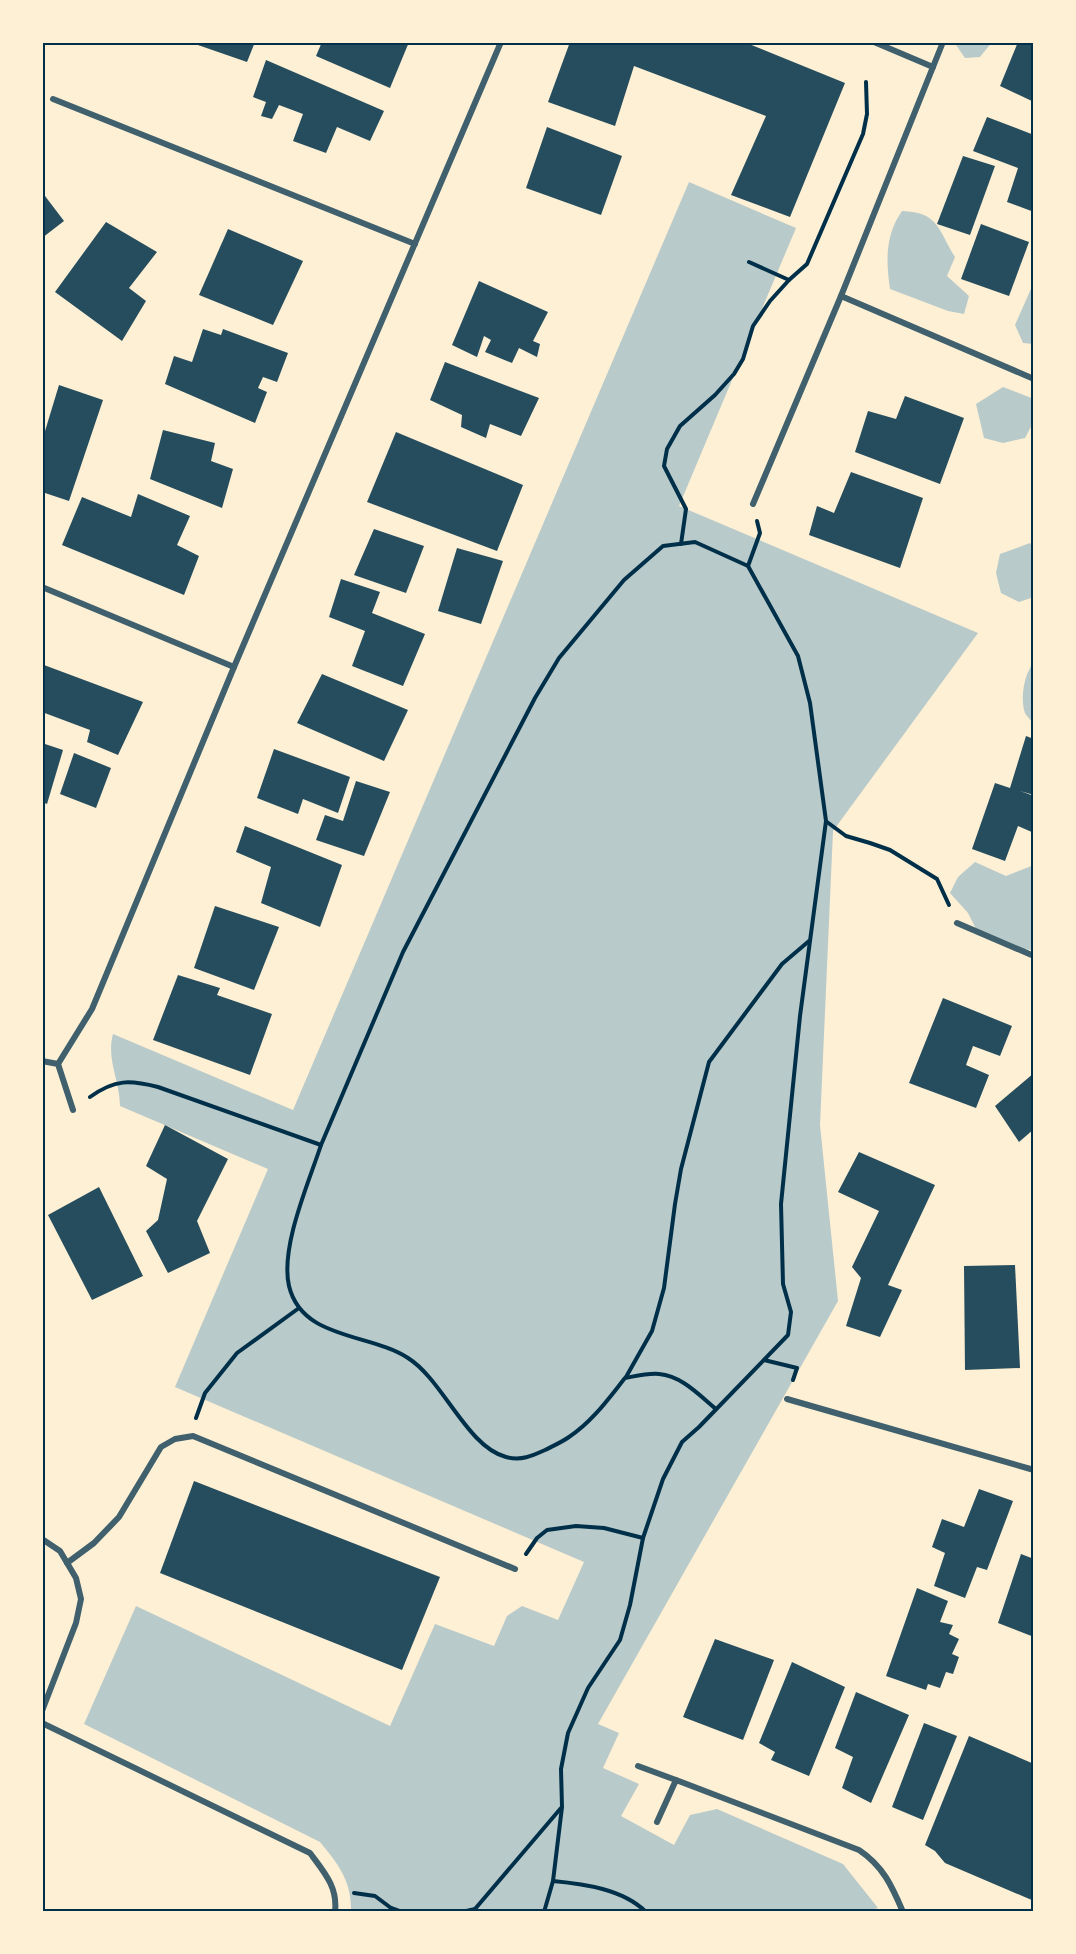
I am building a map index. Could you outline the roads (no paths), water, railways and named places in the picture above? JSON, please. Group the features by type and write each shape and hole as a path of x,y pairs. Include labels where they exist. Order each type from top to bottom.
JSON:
{"street":[{"path":"58,1064 92,1010 234,667 501,42"},
{"path":"874,42 933,67"},
{"path":"753,504 841,296 944,42"},
{"path":"53,99 416,244"},
{"path":"841,296 1034,379"},
{"path":"42,587 234,667"},
{"path":"957,923 1034,956"},
{"path":"42,1061 58,1064"},
{"path":"58,1064 73,1110"},
{"path":"787,1399 1034,1470"},
{"path":"67,1563 94,1543 119,1517 161,1448 175,1439 193,1436 515,1569"},
{"path":"42,1539 60,1551 76,1578 81,1599 76,1623 42,1711"},
{"path":"42,1723 310,1853 331,1880 337,1900 335,1912"},
{"path":"638,1766 859,1850 872,1859 884,1872 903,1912"},
{"path":"657,1822 676,1780"}]}
